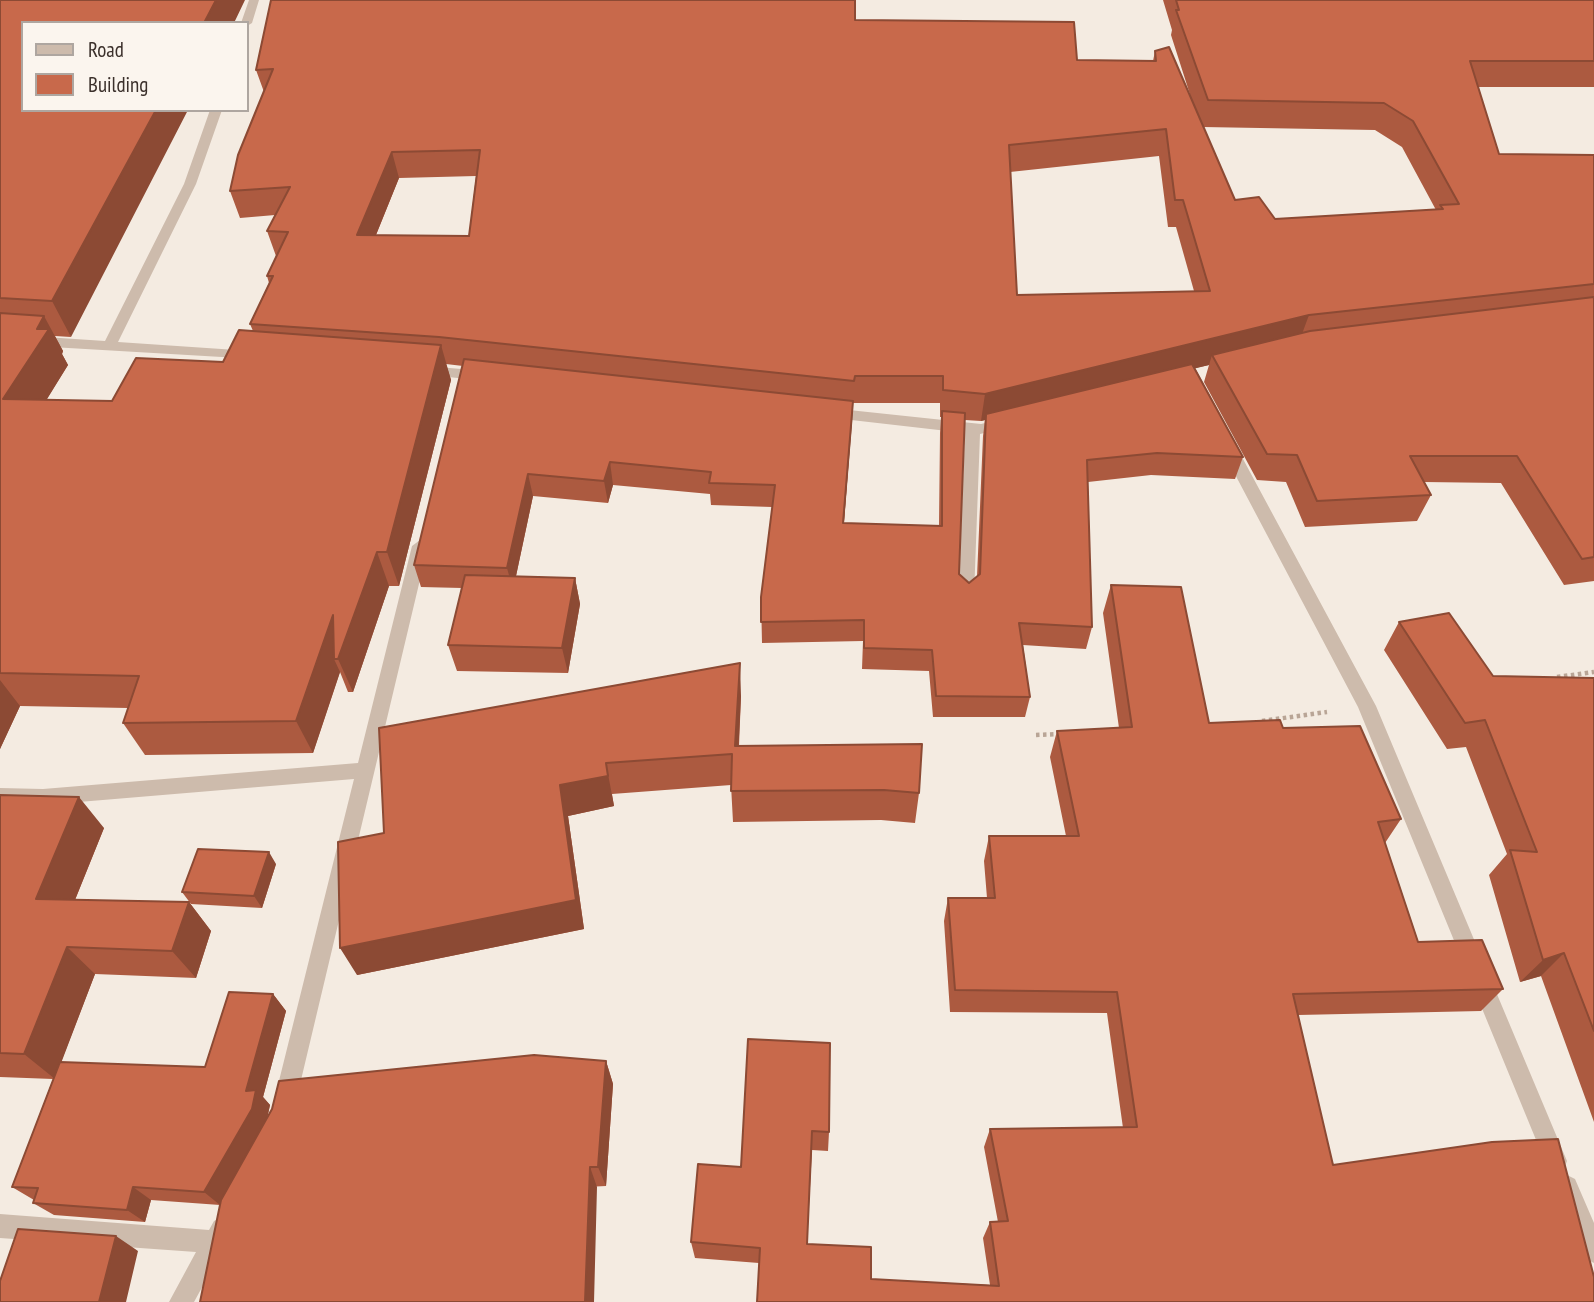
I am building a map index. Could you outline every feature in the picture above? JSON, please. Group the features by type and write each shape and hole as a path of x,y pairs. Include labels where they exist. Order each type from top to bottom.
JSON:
{"street":[{"path":"247,21 254,0"},
{"path":"110,345 190,184 215,112"},
{"path":"0,339 271,358"},
{"path":"405,369 460,381 503,378"},
{"path":"807,411 981,429 1021,419"},
{"path":"1217,425 1367,706 1594,1251"},
{"path":"966,596 973,428"},
{"path":"281,1116 423,533"},
{"path":"0,796 43,797 365,770"},
{"path":"181,1302 234,1208"},
{"path":"0,1226 215,1242"}],"path":[{"path":"1544,679 1594,672"},
{"path":"1256,722 1367,706"},
{"path":"1036,735 1064,734"}],"building":[{"path":"0,0 216,0 205,21 21,21 21,112 155,112 52,301 0,298"},
{"path":"271,0 855,0 855,20 1074,22 1077,60 1156,61 1155,51 1169,47 1235,200 1259,197 1275,219 1443,209 1440,205 1459,204 1413,121 1384,103 1208,100 1176,10 1179,10 1176,0 1594,0 1594,61 1470,61 1499,154 1594,155 1594,284 1309,315 985,394 943,390 943,376 855,376 854,381 439,337 250,324 273,276 267,276 288,232 267,231 290,187 230,191 238,155 273,69 256,70","holes":["1166,129 1175,200 1183,200 1210,291 1017,295 1009,145","480,150 469,236 357,235 392,152"]},
{"path":"1594,297 1594,557 1582,559 1517,456 1410,456 1431,495 1317,501 1297,455 1267,454 1212,355 1310,331"},
{"path":"0,313 44,316 37,329 49,329 3,399 112,401 136,358 223,362 239,330 441,345 387,552 377,552 338,659 334,659 333,615 296,721 123,723 139,676 0,673"},
{"path":"464,359 853,401 843,523 942,526 942,411 965,413 959,574 969,583 980,574 986,414 1192,364 1243,457 1157,453 1087,460 1092,627 1019,623 1030,697 936,696 932,650 864,648 864,620 761,622 761,597 775,485 709,483 711,472 610,462 604,481 528,474 507,568 414,565"},
{"path":"465,575 575,578 562,648 448,645"},
{"path":"1111,585 1181,587 1209,723 1280,720 1283,728 1360,726 1401,819 1378,822 1418,942 1482,940 1503,989 1293,994 1333,1165 1492,1142 1558,1139 1594,1277 1594,1302 757,1302 760,1248 691,1242 698,1164 741,1167 748,1039 830,1043 829,1132 812,1131 807,1244 871,1247 871,1279 999,1286 990,1222 1008,1221 990,1129 1137,1127 1117,992 955,990 948,898 995,898 989,836 1079,836 1057,731 1132,727"},
{"path":"1449,613 1493,676 1594,678 1594,1031 1564,953 1543,960 1510,850 1537,852 1485,720 1465,723 1399,622"},
{"path":"740,663 735,746 922,744 919,793 884,790 731,791 732,754 606,763 608,776 560,785 576,900 340,948 338,842 384,833 379,728"},
{"path":"0,795 79,797 36,899 189,902 172,951 67,947 24,1054 0,1053"},
{"path":"198,849 269,852 254,896 182,892"},
{"path":"229,992 273,994 246,1091 256,1090 252,1109 204,1192 133,1187 127,1210 33,1203 38,1188 12,1187 60,1062 205,1067"},
{"path":"534,1055 606,1061 598,1167 590,1167 585,1302 200,1302 221,1200 272,1109 279,1081"},
{"path":"18,1229 116,1236 99,1302 0,1302 0,1281"}]}
